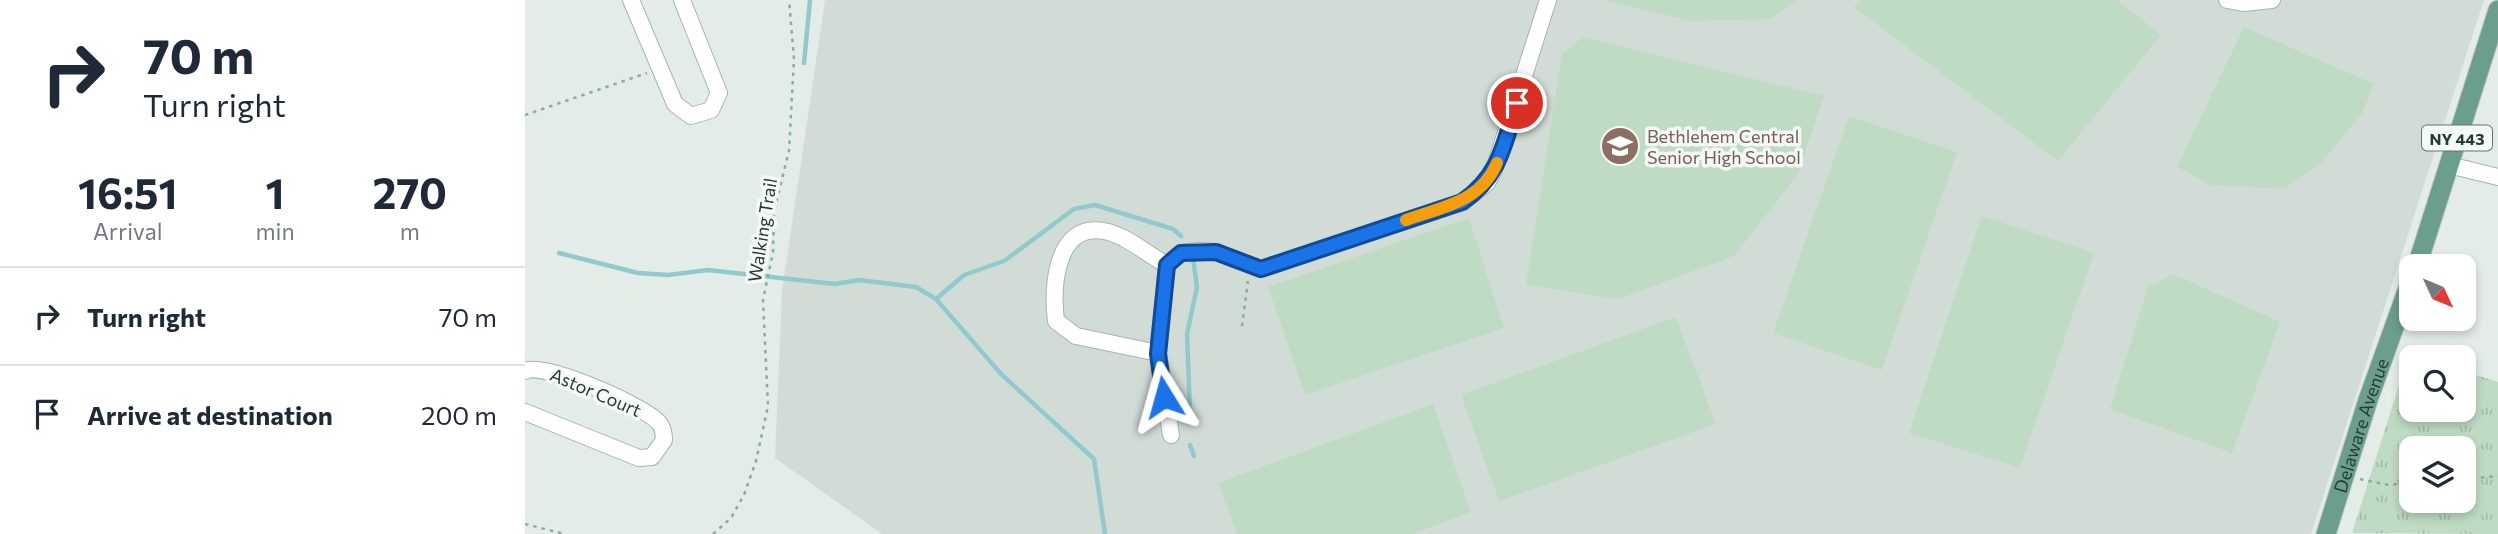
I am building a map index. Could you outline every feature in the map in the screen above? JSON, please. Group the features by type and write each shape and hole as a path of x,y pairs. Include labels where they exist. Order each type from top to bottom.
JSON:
{"main road":[{"name":"NY 443","path":"2421,254 2498,10"},
{"name":"Delaware Avenue","path":"2326,534 2399,315"}],"street":[{"path":"631,0 675,104 691,116 704,113 717,100 714,77 682,0"},
{"path":"1171,435 1158,354 1167,265 1181,253 1200,251 1216,252 1261,269 1462,202 1487,183 1501,154 1548,0"},
{"path":"2227,0 2243,3 2272,0"},
{"path":"2449,165 2498,177"},
{"path":"1158,354 1076,336 1056,321 1053,298 1057,269 1066,246 1082,232 1104,231 1167,265"},
{"name":"Astor Court","path":"525,371 533,367 556,372 644,411 659,423 664,440 652,457 639,458 525,412"}],"path":[{"name":"Walking Trail","path":"713,534 731,518 744,495 756,461 768,406 763,300 770,267 774,211 789,151 794,59 789,0"},
{"path":"525,115 571,102 659,68"},
{"path":"1242,326 1245,286 1255,267"},
{"path":"2345,475 2379,484 2399,483"},
{"path":"2476,478 2498,476"},
{"path":"525,524 565,534"}],"shaded area":[{"name":"Bethlehem Central Senior High School","path":"825,0 2484,0 2402,254 2399,254 2399,262 2311,534 882,534 775,458 782,291"}],"green space":[{"path":"1603,0 1797,0 1771,19 1691,21"},
{"path":"1859,0 2117,0 2161,35 2058,161 1854,7"},
{"path":"2244,27 2374,84 2363,112 2322,162 2284,189 2211,185 2177,167"},
{"path":"1583,37 1824,96 1798,174 1734,256 1619,299 1526,285 1562,54"},
{"path":"1849,116 1957,152 1882,370 1773,333"},
{"path":"1982,216 2094,253 2020,468 1909,433"},
{"path":"1469,218 1504,328 1305,395 1268,287"},
{"path":"2173,274 2280,322 2232,453 2110,409 2148,287"},
{"path":"1676,317 1716,424 1499,501 1461,395"},
{"path":"2476,375 2498,382 2498,534 2352,533 2399,385 2399,422 2476,422"},
{"path":"1433,404 1471,512 1412,534 1237,534 1218,483"}],"waterway":[{"path":"804,63 810,0"},
{"path":"936,299 964,275 1004,261 1074,209 1095,205 1173,229 1181,236"},
{"path":"559,253 638,273 668,275 708,270 835,284 859,280 916,287 936,299 1001,374 1094,459 1105,534"},
{"path":"1190,411 1187,334 1197,287 1193,258"},
{"path":"1190,445 1194,456"}],"slow traffic":[{"path":"1406,220 1462,202 1487,183 1497,163"}],"place":[{"name":"Bethlehem Central Senior High School","path":"1620,146"}],"route":[{"path":"1164,397 1158,354 1167,265 1181,253 1216,252 1261,269 1462,202 1487,183 1501,154 1517,103"}]}
